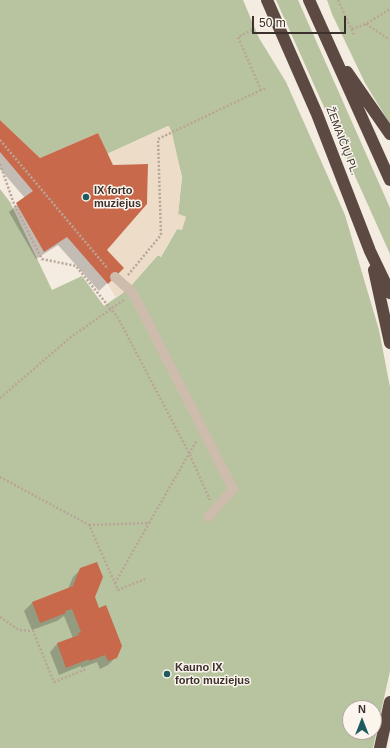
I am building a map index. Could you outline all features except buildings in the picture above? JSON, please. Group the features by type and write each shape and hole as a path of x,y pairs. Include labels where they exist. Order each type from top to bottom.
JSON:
{"highway":[{"name":"ŽEMAIČIŲ PL.","path":"267,0 317,114 370,252 390,292"},
{"path":"309,0 390,180"},
{"path":"330,47 390,134"},
{"path":"370,252 390,343"},
{"path":"380,748 390,702"}],"street":[{"path":"118,280 133,293 233,489 208,516"}],"path":[{"path":"338,0 354,35"},
{"path":"352,29 366,24 390,9"},
{"path":"366,24 390,40"},
{"path":"252,30 238,36 261,90"},
{"path":"0,140 118,280 161,235 158,140 267,88"},
{"path":"0,164 14,204 42,259 76,266 112,309 124,328 189,453 210,499 208,516"},
{"path":"0,398 71,337 133,293"},
{"path":"115,583 203,430"},
{"path":"0,477 89,525 149,523"},
{"path":"89,525 118,590 145,579"},
{"path":"0,617 19,630 32,631 54,682 86,669"}],"green space":[{"path":"0,0 243,0 259,38 286,82 345,215 379,330 390,387 390,671 382,707 382,700 342,700 342,740 375,740 373,748 0,748 0,189 10,202 52,290 82,276 104,306 128,289 158,255 161,257 177,229 186,217 178,214 182,177 168,126 107,154 98,133 40,158 0,120"},
{"path":"276,0 298,0 390,208 390,254"},
{"path":"327,0 390,0 390,124 365,83 332,14"}],"shaded area":[{"path":"169,126 182,177 178,214 186,217 182,230 176,229 161,257 158,255 128,289 116,298 108,284 124,268 107,250 147,204 148,164 113,165 107,154"}],"place":[{"name":"IX forto muziejus","path":"86,197"},
{"name":"Kauno IX forto muziejus","path":"167,674"}]}
